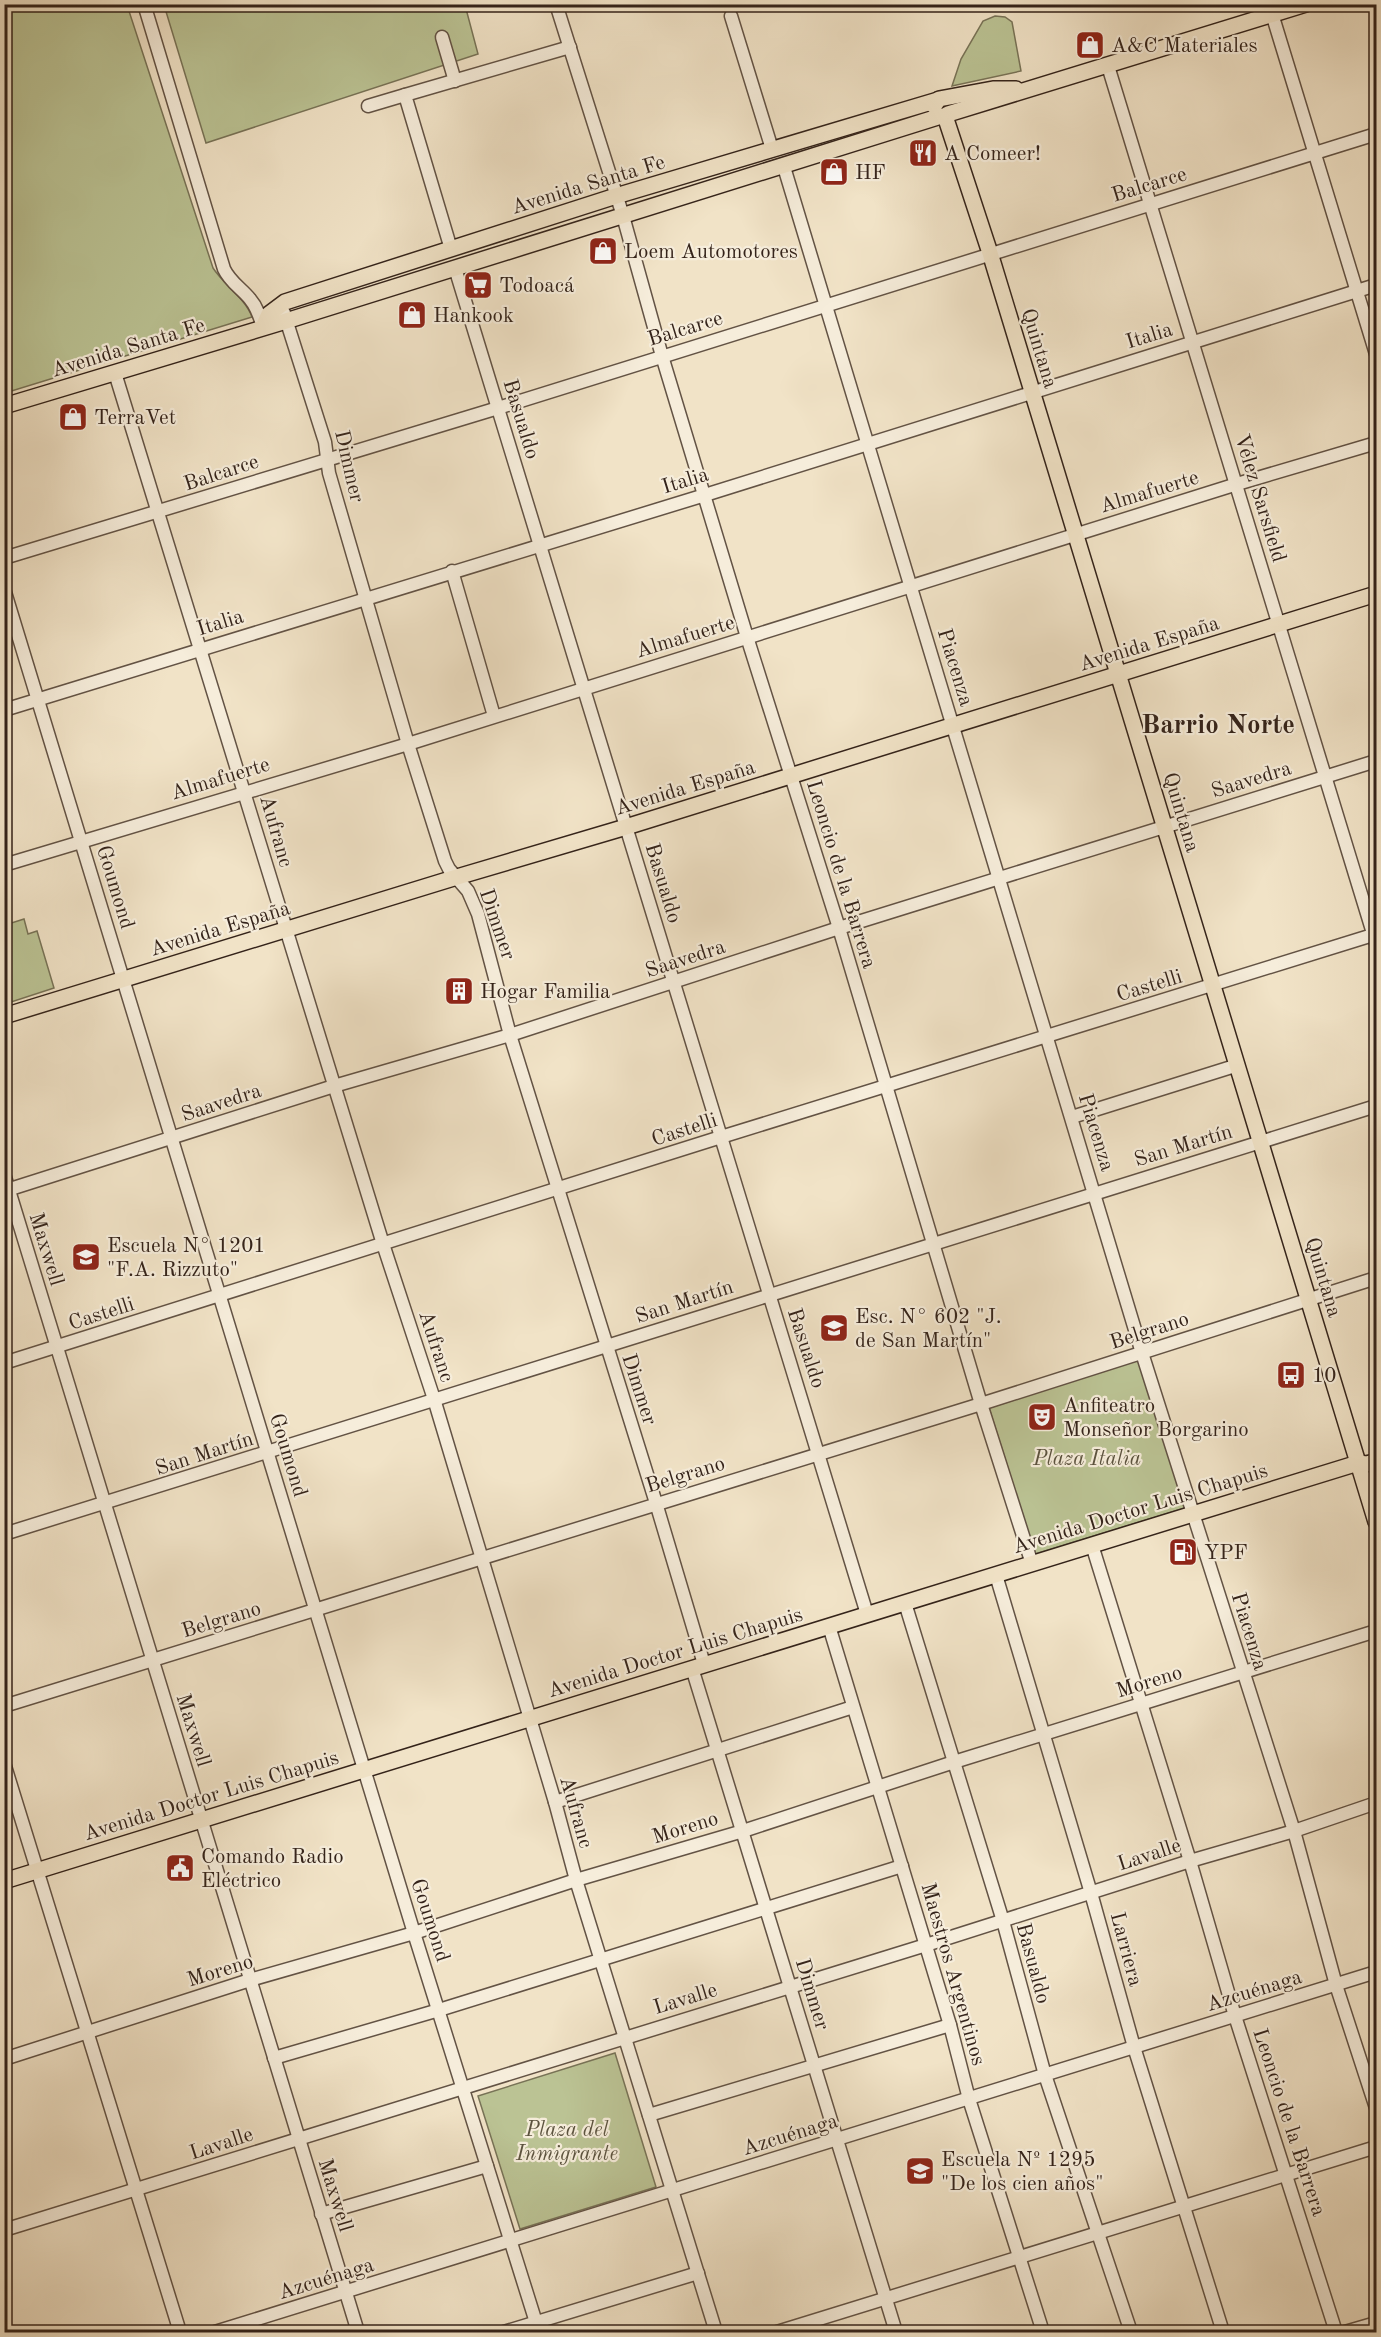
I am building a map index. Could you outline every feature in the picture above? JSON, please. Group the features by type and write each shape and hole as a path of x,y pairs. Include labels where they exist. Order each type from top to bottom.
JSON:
{"main road":[{"name":"Avenida Santa Fe","path":"4,406 1108,66 1271,10 1306,4"},
{"name":"Avenida Santa Fe","path":"278,306 616,196 940,99 993,89 1031,89"},
{"name":"Quintana","path":"940,99 934,103 933,109 936,114 945,115 990,253 1377,1522"},
{"path":"263,327 266,318 278,306"},
{"name":"Avenida España","path":"4,1016 626,827 1377,594"},
{"path":"1377,1451 1364,1455 1358,1462 1367,1464 1377,1461"},
{"name":"Avenida Doctor Luis Chapuis","path":"4,1881 1358,1462"}],"street":[{"path":"144,4 224,269 229,279 256,308 263,327"},
{"name":"Leoncio de la Barrera","path":"556,4 623,216 662,356 747,637 935,1243 981,1404 1032,1563"},
{"path":"1271,10 1377,354"},
{"path":"731,16 772,149"},
{"path":"442,37 455,81"},
{"path":"368,106 570,47"},
{"name":"Vélez Sarsfield","path":"1108,66 1376,937"},
{"path":"405,95 451,249"},
{"name":"Balcarce","path":"4,558 498,408 1377,134"},
{"name":"Piacenza","path":"784,167 1142,1353 1294,1831 1336,1985 1377,2108"},
{"name":"Basualdo","path":"455,268 820,1454 867,1614"},
{"name":"Italia","path":"4,710 705,495 868,442 1377,285"},
{"name":"Dimmer","path":"278,306 282,309 325,442 329,473 408,744 445,861 468,891 478,914 510,1035 656,1503 718,1751 896,2332"},
{"name":"Aufranc","path":"115,373 245,791 285,929 434,1399 555,1802 576,1880 716,2332"},
{"name":"Almafuerte","path":"4,865 408,744 1237,484 1377,443"},
{"path":"452,571 494,716"},
{"name":"Goumond","path":"4,589 125,980 315,1611 537,2328"},
{"name":"Saavedra","path":"7,1190 334,1086 510,1035 839,928 1377,761"},
{"name":"Castelli","path":"4,1363 721,1137 1376,937"},
{"path":"1072,1117 1238,1065"},
{"name":"San Martín","path":"4,1534 104,1505 434,1399 1377,1106"},
{"name":"Maxwell","path":"4,1174 7,1190 358,2332"},
{"name":"Belgrano","path":"4,1706 981,1404 1377,1278"},
{"name":"Leoncio de la Barrera","path":"1092,1545 1190,1861 1235,2016 1336,2332"},
{"name":"Larriera","path":"996,1575 1045,1734 1134,2048 1223,2332"},
{"name":"Basualdo","path":"905,1603 1002,1921 1045,2075 1131,2332"},
{"name":"Maestros Argentinos","path":"829,1626 950,2025 969,2098 1043,2332"},
{"name":"Moreno","path":"4,2059 250,1980 414,1933 576,1880 743,1831 954,1762 1377,1631"},
{"path":"555,1802 854,1707"},
{"path":"4,1763 180,2332"},
{"name":"Lavalle","path":"4,2230 1190,1861 1294,1831 1377,1803"},
{"path":"274,2058 439,2010 902,1866"},
{"name":"Azcuénaga","path":"214,2332 1377,1972"},
{"path":"649,2115 950,2025"},
{"path":"777,2332 1377,2148"},
{"path":"321,2214 487,2166"},
{"path":"504,2332 537,2328 698,2273"},
{"path":"1345,2332 1377,2323"}],"green space":[{"path":"5,5 127,5 213,268 245,304 252,317 5,393"},
{"path":"164,5 465,5 478,54 206,143"},
{"path":"995,16 1005,17 1012,22 1021,71 952,86 961,59 983,21"},
{"path":"24,919 28,934 37,931 54,988 5,1004 5,925"},
{"name":"Plaza Italia","path":"1138,1360 1185,1508 1035,1554 989,1408"},
{"name":"Plaza del Inmigrante","path":"615,2053 656,2187 520,2229 478,2096"}],"place":[{"name":"A&C Materiales","path":"1090,45"},
{"name":"A Comeer!","path":"923,153"},
{"name":"HF","path":"834,172"},
{"name":"Loem Automotores","path":"603,251"},
{"name":"Todoacá","path":"478,285"},
{"name":"Hankook","path":"412,315"},
{"name":"TerraVet","path":"73,417"},
{"name":"Hogar Familia","path":"459,991"},
{"name":"Escuela N° 1201 \"F.A. Rizzuto\"","path":"86,1257"},
{"name":"Esc. N° 602 \"J. de San Martín\"","path":"834,1328"},
{"name":"10","path":"1291,1375"},
{"name":"Anfiteatro Monseñor Borgarino","path":"1042,1417"},
{"name":"YPF","path":"1183,1552"},
{"name":"Comando Radio Eléctrico","path":"180,1868"},
{"name":"Escuela Nº 1295 \"De los cien años\"","path":"920,2171"}],"district":[{"name":"Barrio Norte","path":"1218,724"}]}
